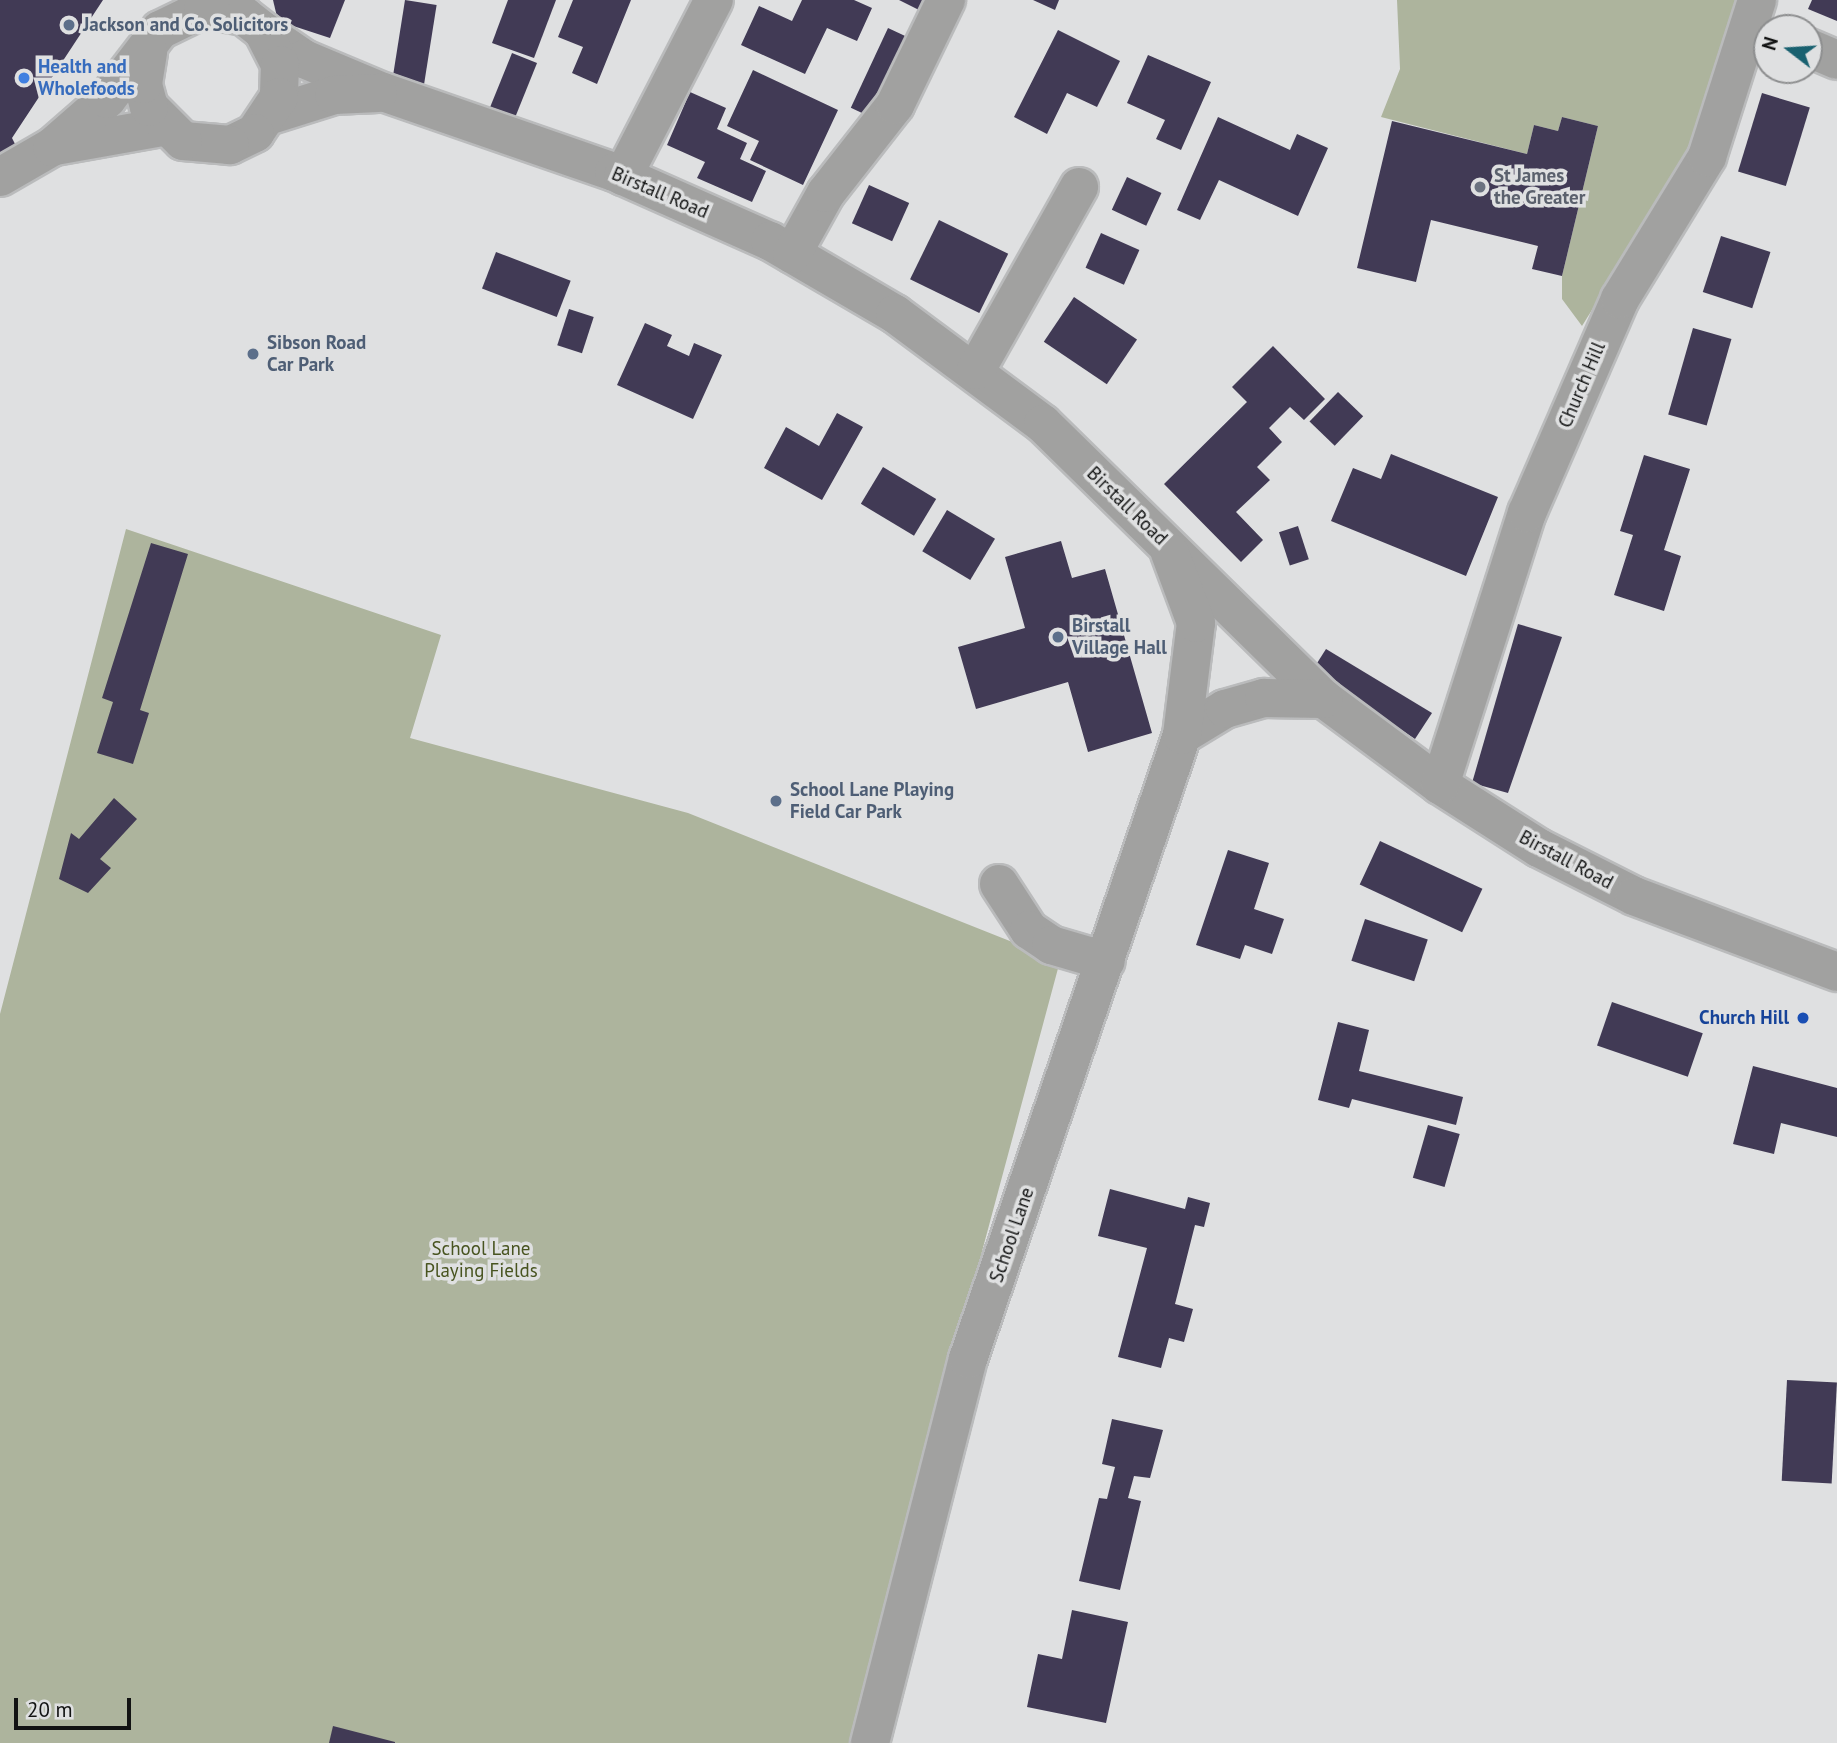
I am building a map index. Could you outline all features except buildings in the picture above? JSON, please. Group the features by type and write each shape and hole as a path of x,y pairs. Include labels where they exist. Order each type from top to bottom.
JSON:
{"street":[{"path":"623,176 713,0"},
{"path":"792,254 821,200 895,105 946,0"},
{"path":"0,177 52,147 148,51 184,8 221,9 248,16 281,65 271,115 255,133 230,145 206,147 163,127 52,147"},
{"name":"Birstall Road","path":"248,16 304,59 383,92 623,176 792,254 976,370 1042,424 1324,699 1440,785 1539,848 1634,896 1837,972"},
{"name":"Church Hill","path":"1440,785 1527,513 1620,299 1707,156 1753,35"},
{"path":"148,51 143,84 163,127"},
{"name":"Birstall Road","path":"271,115 334,94 383,92"},
{"path":"976,370 1079,187"},
{"name":"School Lane","path":"870,1743 968,1359 1182,735 1196,623 1167,545"},
{"path":"1182,735 1225,709 1264,698 1324,699"},
{"path":"999,884 1029,930 1051,945 1106,961"}],"green space":[{"path":"1397,0 1742,0 1687,157 1582,326 1562,299 1562,276 1598,126 1562,117 1558,131 1534,125 1527,154 1381,117 1400,69"},
{"name":"School Lane Playing Fields","path":"126,529 441,635 410,738 688,813 1060,961 850,1743 0,1743 0,1014"}],"place":[{"name":"Jackson and Co. Solicitors","path":"69,25"},
{"name":"Health and Wholefoods","path":"24,78"},
{"name":"St James the Greater","path":"1480,187"},
{"name":"Sibson Road Car Park","path":"253,354"},
{"name":"Birstall Village Hall","path":"1058,637"},
{"name":"School Lane Playing Field Car Park","path":"776,801"},
{"name":"Church Hill","path":"1803,1018"}]}
